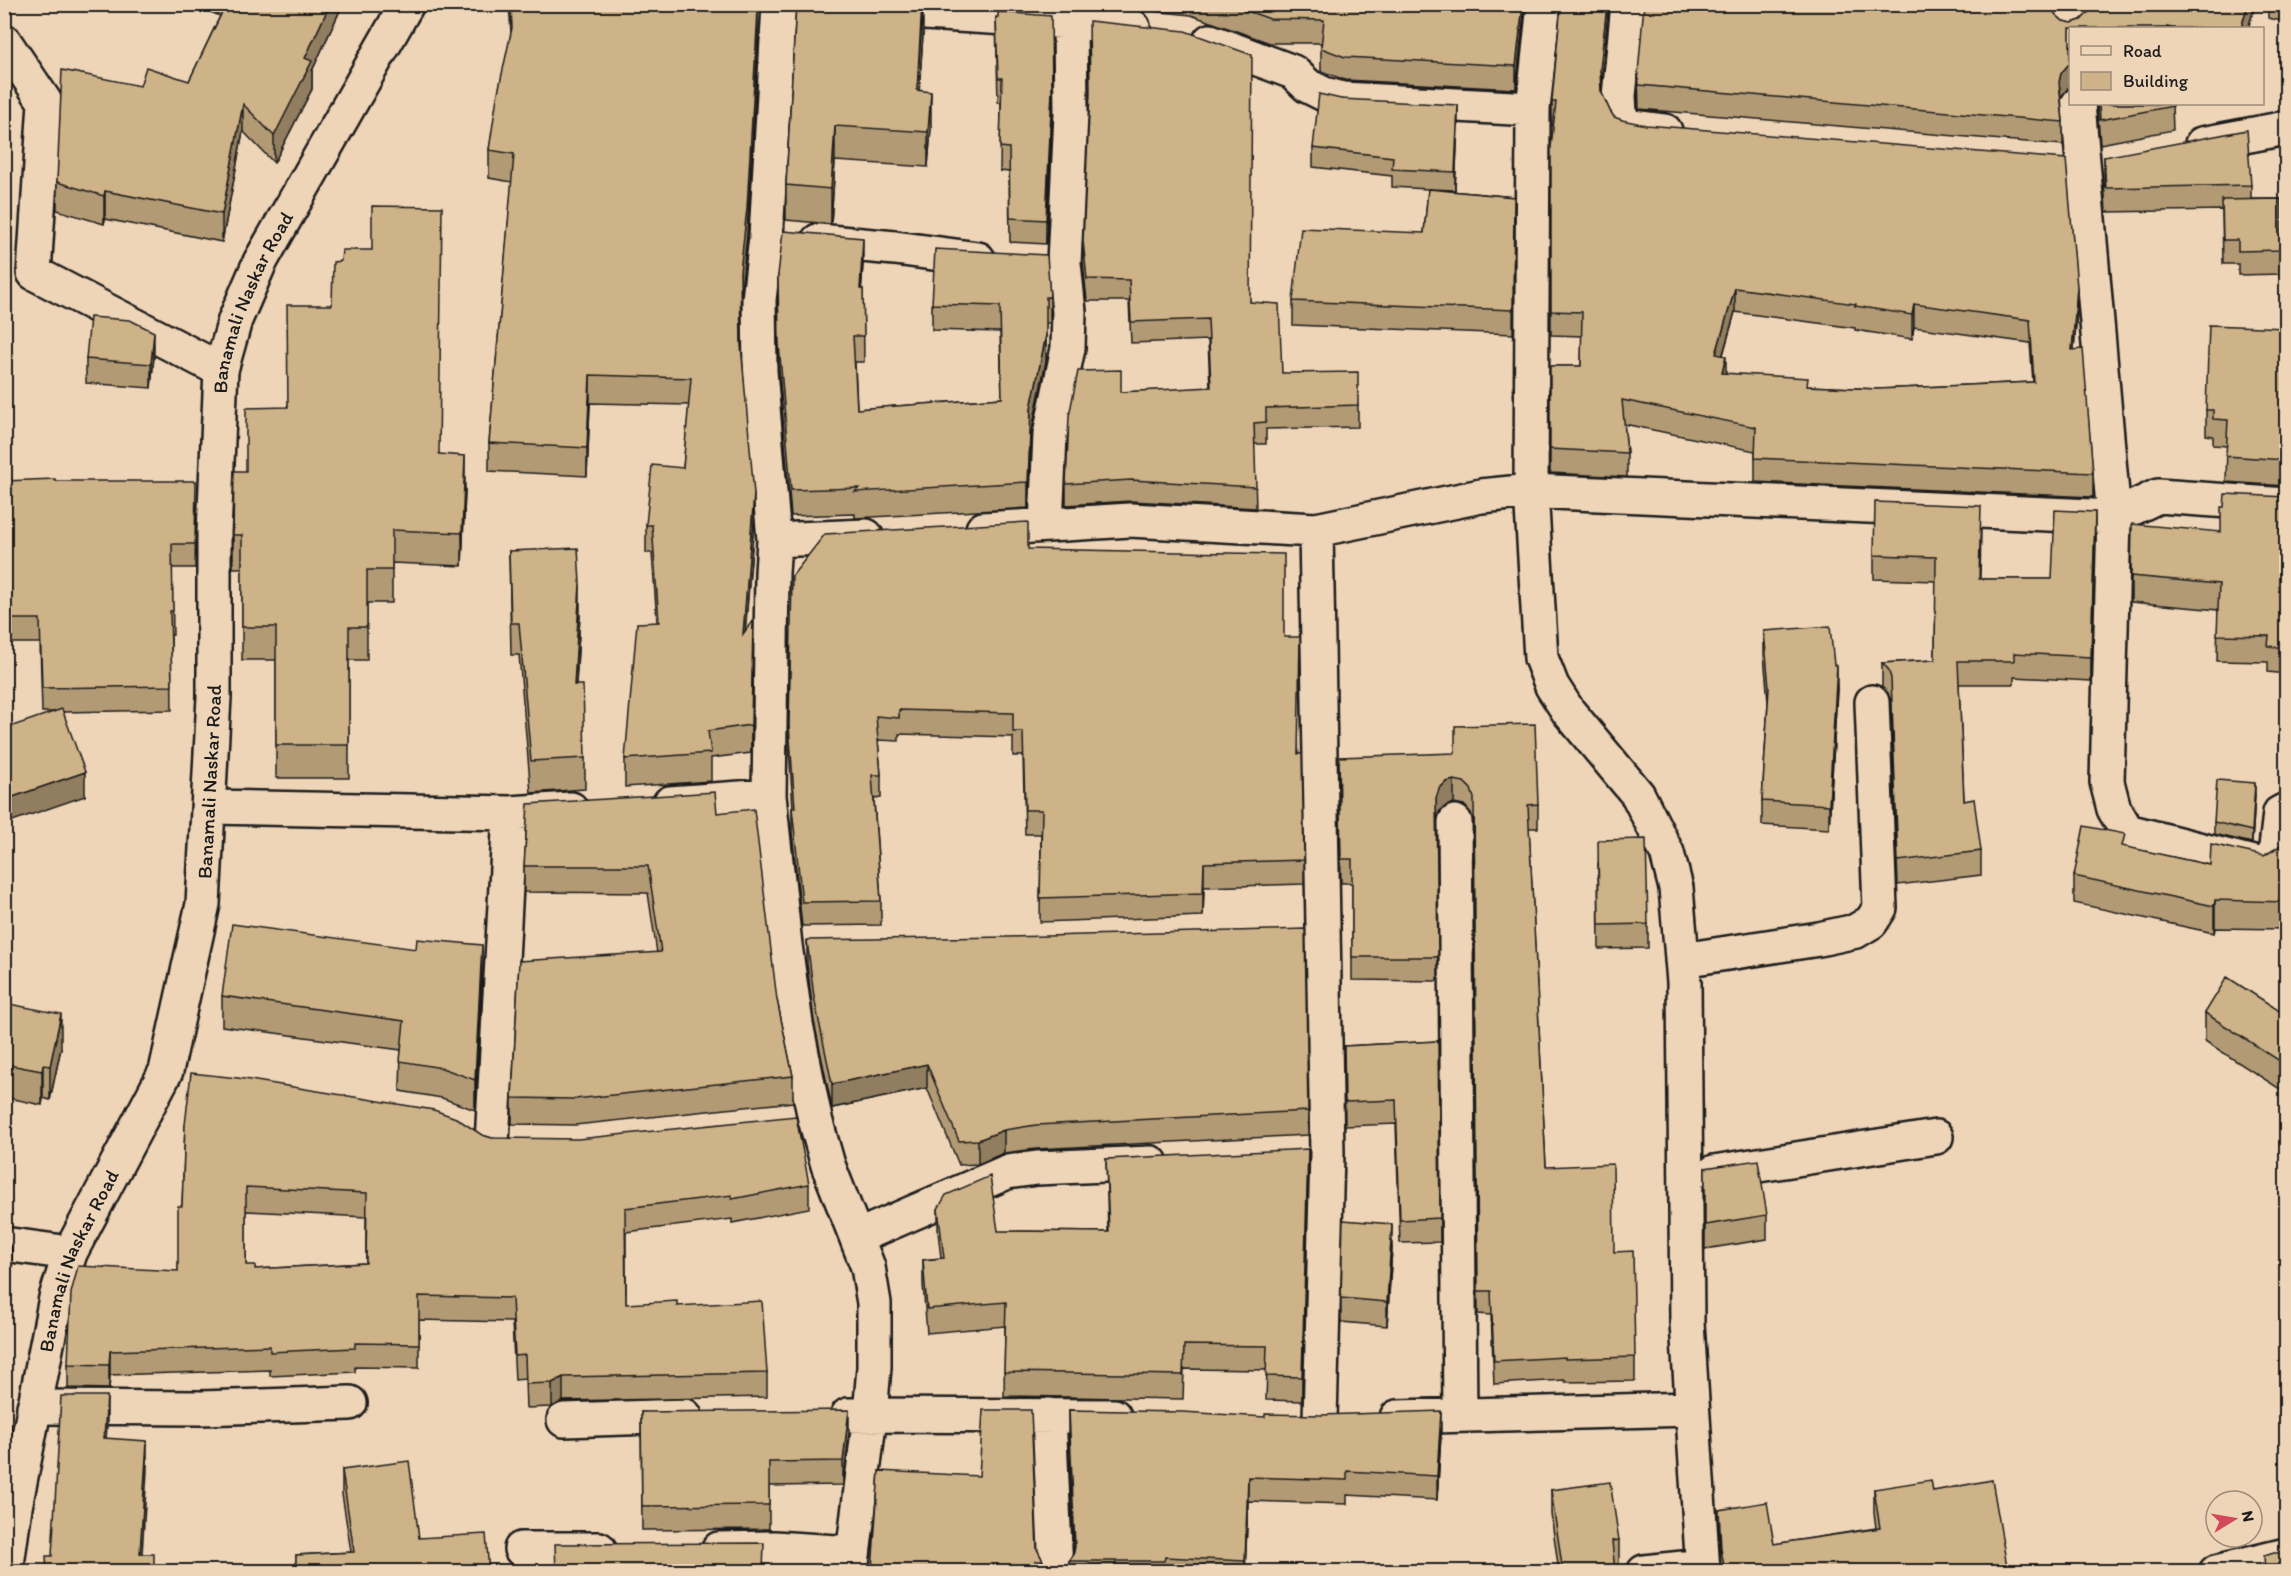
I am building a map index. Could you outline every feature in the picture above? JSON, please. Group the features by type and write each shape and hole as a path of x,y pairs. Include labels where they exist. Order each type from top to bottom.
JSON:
{"street":[{"name":"Banamali Naskar Road","path":"6,1572 15,1507 56,1298 70,1253 166,1071 203,904 210,807 214,698 214,533 221,370 235,320 260,262 407,4"},
{"path":"1544,4 1533,109 1531,491 1541,658 1552,686 1568,711 1638,795 1656,826 1667,853 1676,888 1684,982 1687,1323 1703,1569 1644,1572"},
{"path":"1628,4 1619,96 1620,114 1626,126 1695,134"},
{"path":"2069,4 2071,27"},
{"path":"694,1549 774,1548 852,1562 874,1367 874,1303 868,1268 828,1165 800,1120 796,1024 785,945 770,796 774,540 760,371 759,300 766,237 779,5 1070,22 1172,32 1221,44 1258,58 1293,72 1316,90 1342,99 1533,109"},
{"path":"1046,525 1050,435 1068,348 1069,312 1036,262 1071,114 1070,22"},
{"path":"4,41 45,102 34,273 221,370"},
{"path":"2078,105 2114,517 2107,782 2114,809 2127,831 2261,864 2275,856 2280,813 2286,810"},
{"path":"2174,149 2286,128"},
{"path":"2049,163 2084,166 2118,160"},
{"path":"766,237 895,248 990,260 1036,262"},
{"path":"951,531 1130,520 1316,530 1481,495 1531,491 2114,517 2158,496 2286,505"},
{"path":"1316,530 1327,1153 1320,1420"},
{"path":"774,540 892,535"},
{"path":"1682,960 1819,939 1856,931 1872,922 1880,908 1872,702"},
{"path":"640,805 770,796"},
{"path":"210,807 510,813 604,807"},
{"path":"464,1125 508,1143 510,813"},
{"path":"1455,822 1460,1415"},
{"path":"1288,933 1323,931"},
{"path":"785,945 820,944"},
{"path":"166,1071 201,1076"},
{"path":"1686,1176 1936,1137"},
{"path":"1292,1155 1327,1153"},
{"path":"857,1237 1007,1172 1036,1168 1177,1162"},
{"path":"4,1244 70,1253"},
{"path":"34,1407 201,1408 350,1403"},
{"path":"1285,1419 1361,1419 1691,1409"},
{"path":"822,1415 1143,1417"},
{"path":"1049,1415 1056,1572"},
{"path":"564,1420 714,1416"},
{"path":"521,1549 625,1549"},
{"path":"2216,1572 2286,1555"}],"building":[{"path":"226,4 330,4 305,58 312,61 274,136 243,104 222,214 105,191 104,196 57,182 62,70 140,86 146,67 189,81"},
{"path":"511,4 663,4 758,10 747,208 740,272 741,345 754,494 743,634 753,620 751,725 708,731 711,753 625,759 637,623 659,622 652,525 646,525 652,465 683,468 691,378 590,375 587,448 489,443 514,154 489,150 497,97 512,28"},
{"path":"796,4 922,4 917,90 931,92 928,132 835,126 831,189 786,185"},
{"path":"1228,4 1523,4 1516,66 1345,57 1321,48 1324,20 1270,19"},
{"path":"1561,4 1607,4 1600,70 1601,91 1614,117 1622,120 1646,125 2066,159 2077,287 2072,350 2083,349 2093,473 1755,458 1756,427 1622,400 1627,453 1550,449 1550,366 1581,366 1582,312 1551,311 1551,147 1556,102 1552,102","holes":["1735,288 1856,304 1855,306 1912,315 1914,304 2030,320 2034,382 1878,389 1807,386 1808,378 1722,373 1726,356 1716,354"]},
{"path":"1644,4 2052,4 2055,14 2063,21 2072,23 2081,20 2088,13 2089,4 2248,4 2241,27 2069,27 2069,64 2061,73 2059,82 2063,122 1639,85"},
{"path":"998,12 1051,16 1052,90 1046,220 1010,218 1009,148 1000,147 1002,78 998,78 996,17 998,17"},
{"path":"1089,21 1185,31 1252,55 1250,302 1279,304 1282,373 1358,372 1358,405 1266,408 1266,422 1254,423 1256,487 1131,480 1066,484 1069,416 1078,371 1121,370 1121,392 1211,387 1208,319 1131,322 1129,280 1087,279 1083,241 1090,93"},
{"path":"1319,94 1341,99 1458,105 1455,172 1392,169 1393,157 1313,148"},
{"path":"2099,105 2173,106 2100,120"},
{"path":"2247,130 2251,185 2106,188 2104,157"},
{"path":"1428,189 1514,197 1513,310 1293,301 1301,228 1424,233"},
{"path":"2281,199 2281,250 2238,251 2238,240 2223,240 2222,200"},
{"path":"372,206 442,207 439,454 465,456 462,533 392,530 392,570 367,570 367,627 349,627 349,745 276,745 276,627 242,627 242,535 233,535 234,471 246,471 246,408 288,407 287,305 332,305 333,262 341,261 342,250 372,250"},
{"path":"783,231 863,238 860,289 863,289 864,336 853,336 857,409 1002,398 1000,306 932,304 935,249 1047,255 1050,297 1046,297 1046,335 1031,408 1028,482 855,492 859,488 791,490 779,344 778,275"},
{"path":"90,317 130,320 154,332 151,364 86,359"},
{"path":"2209,325 2286,328 2286,460 2226,456 2228,420 2213,419 2213,410 2206,410"},
{"path":"55,479 55,481 196,481 195,544 172,544 173,611 170,611 172,686 42,688 40,619 4,619 4,481"},
{"path":"2225,494 2286,497 2286,648 2268,646 2269,636 2217,635 2219,584 2131,576 2132,524 2221,532 2221,507 2224,507"},
{"path":"1875,502 1981,506 1979,579 2052,579 2055,510 2095,512 2091,657 2014,653 2014,661 1958,661 1964,801 1974,799 1981,851 1898,861 1891,678 1888,669 1882,663 1935,660 1936,557 1874,555"},
{"path":"1028,522 1028,549 1284,554 1284,637 1300,637 1298,754 1302,754 1304,860 1204,863 1203,893 1040,898 1042,810 1025,810 1023,732 1013,732 1013,713 899,710 899,718 876,716 881,775 872,775 881,901 802,902 792,808 795,808 789,725 792,576 825,534"},
{"path":"578,548 580,584 574,685 583,685 585,758 531,761 519,623 511,623 509,551"},
{"path":"1830,626 1834,665 1837,665 1829,805 1762,801 1769,688 1764,631"},
{"path":"62,709 85,772 4,800 4,729"},
{"path":"1535,724 1538,804 1528,805 1546,1167 1613,1164 1614,1252 1633,1251 1635,1357 1565,1359 1565,1357 1494,1361 1491,1291 1478,1291 1474,798 1471,789 1464,782 1454,780 1446,782 1439,789 1436,798 1438,957 1352,957 1352,859 1341,859 1339,757 1455,753 1455,726"},
{"path":"2217,780 2255,783 2252,831 2214,822"},
{"path":"715,792 717,813 754,809 777,1000 793,1076 575,1099 512,1098 519,961 661,952 648,866 524,866 528,804"},
{"path":"2084,826 2125,834 2122,846 2210,865 2211,844 2264,856 2286,842 2286,902 2215,900 2214,906 2074,876"},
{"path":"1646,839 1648,924 1599,925 1598,840"},
{"path":"232,924 416,949 417,939 482,945 475,1080 442,1068 400,1061 404,1021 222,996"},
{"path":"1305,929 1308,1111 1036,1125 1004,1130 978,1140 959,1141 927,1064 832,1084 814,997 807,940 1008,937"},
{"path":"2227,977 2286,1015 2286,1065 2205,1013"},
{"path":"4,1003 61,1014 50,1066 43,1065 42,1071 4,1064"},
{"path":"1438,1041 1440,1218 1400,1220 1396,1100 1345,1102 1344,1046"},
{"path":"191,1073 238,1078 434,1110 456,1118 482,1135 492,1138 578,1139 796,1116 809,1184 732,1199 732,1195 625,1208 626,1304 677,1301 677,1306 762,1301 767,1373 563,1377 552,1383 526,1384 525,1355 515,1356 512,1298 419,1296 419,1344 355,1343 355,1348 270,1352 270,1346 110,1351 109,1365 68,1364 71,1293 78,1266 178,1271 178,1206 182,1206 185,1125","holes":["246,1187 367,1193 366,1263 255,1269 255,1265 246,1265"]},
{"path":"1308,1149 1302,1377 1266,1376 1267,1346 1184,1345 1183,1375 1004,1372 1006,1302 927,1309 923,1260 944,1258 938,1209 946,1195 990,1176 998,1231 1109,1232 1106,1159"},
{"path":"1758,1160 1767,1215 1705,1225 1705,1168"},
{"path":"1343,1220 1392,1224 1387,1302 1341,1298"},
{"path":"4,1243 12,1245 4,1279"},
{"path":"61,1396 107,1396 104,1438 147,1441 140,1554 154,1554 154,1572 47,1572 46,1556 52,1556"},
{"path":"849,1410 843,1461 769,1462 769,1505 642,1506 641,1412"},
{"path":"983,1410 1031,1410 1037,1549 1043,1561 1035,1561 1035,1572 888,1572 872,1570 879,1471 979,1476"},
{"path":"1069,1410 1183,1412 1265,1417 1265,1414 1321,1415 1441,1411 1437,1476 1347,1471 1347,1480 1248,1477 1245,1561 1165,1557 1164,1561 1069,1561 1075,1547"},
{"path":"409,1461 419,1538 486,1534 489,1572 296,1572 296,1555 354,1552 342,1470"},
{"path":"1931,1480 1933,1491 1992,1480 2008,1572 1725,1572 1719,1510 1767,1502 1774,1544 1880,1528 1874,1489"},
{"path":"1610,1482 1619,1540 1612,1541 1615,1572 1563,1572 1551,1490"},
{"path":"764,1543 763,1572 556,1572 555,1544"},
{"path":"2286,1553 2286,1572 2265,1572 2264,1556"}]}
